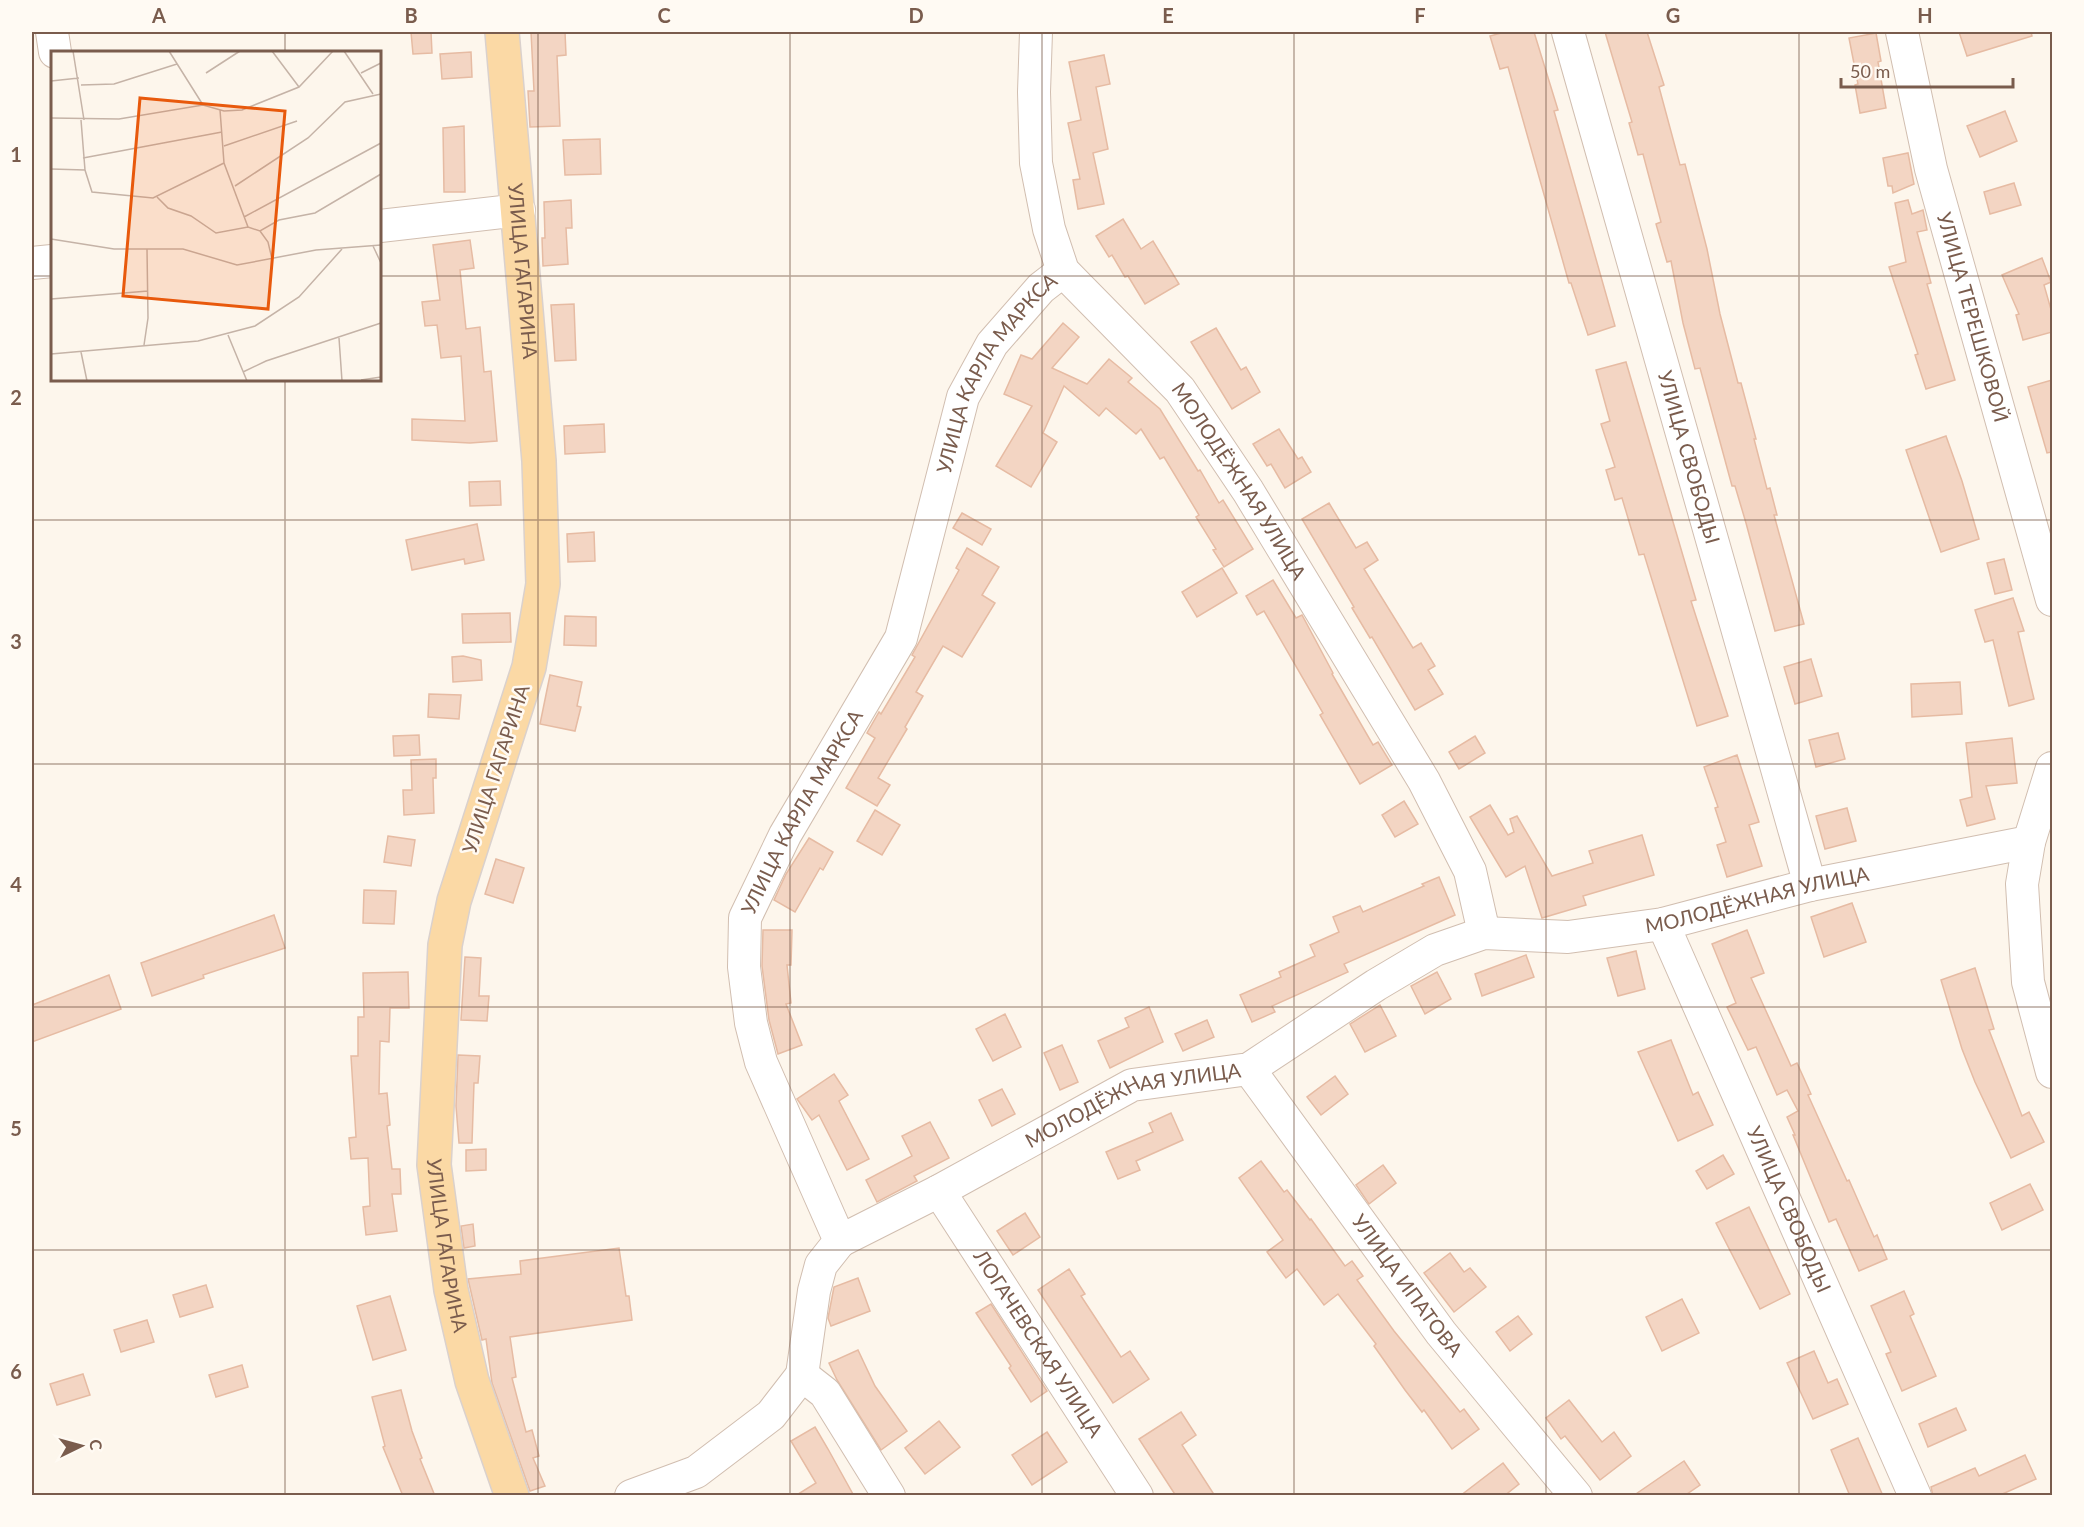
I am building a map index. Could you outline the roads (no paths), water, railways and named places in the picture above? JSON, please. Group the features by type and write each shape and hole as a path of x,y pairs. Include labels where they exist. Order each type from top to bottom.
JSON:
{"main road":[{"name":"УЛИЦА ГАГАРИНА","path":"502,32 539,461 543,584 529,667 454,901 445,945 434,1165 451,1290 472,1381 512,1496"}],"street":[{"path":"52,32 54,51"},
{"name":"МОЛОДЁЖНАЯ УЛИЦА","path":"1036,32 1034,92 1036,163 1049,229 1063,272 1180,390 1248,491 1424,781 1470,871 1484,933"},
{"name":"УЛИЦА СВОБОДЫ","path":"1568,32 1810,885"},
{"name":"УЛИЦА ТЕРЕШКОВОЙ","path":"1902,32 1932,169 2052,600"},
{"path":"381,226 519,210"},
{"path":"32,263 51,261"},
{"name":"УЛИЦА КАРЛА МАРКСА","path":"840,1241 761,1062 752,1023 744,967 745,918 785,835 901,638 963,397 992,344 1041,288 1063,272"},
{"path":"2052,768 2029,842 2022,884 2028,982 2052,1072"},
{"name":"МОЛОДЁЖНАЯ УЛИЦА","path":"840,1241 939,1191 1132,1085 1249,1069 1435,950 1484,933 1568,937 1663,924 1810,885 2029,842"},
{"name":"УЛИЦА СВОБОДЫ","path":"1663,924 1915,1496"},
{"name":"УЛИЦА ИПАТОВА","path":"1249,1069 1440,1333 1576,1496"},
{"name":"ЛОГАЧЕВСКАЯ УЛИЦА","path":"939,1191 1137,1496"},
{"path":"631,1496 696,1472 771,1415 802,1375 814,1291 821,1265 840,1241"},
{"path":"802,1375 825,1393 889,1496"}]}
